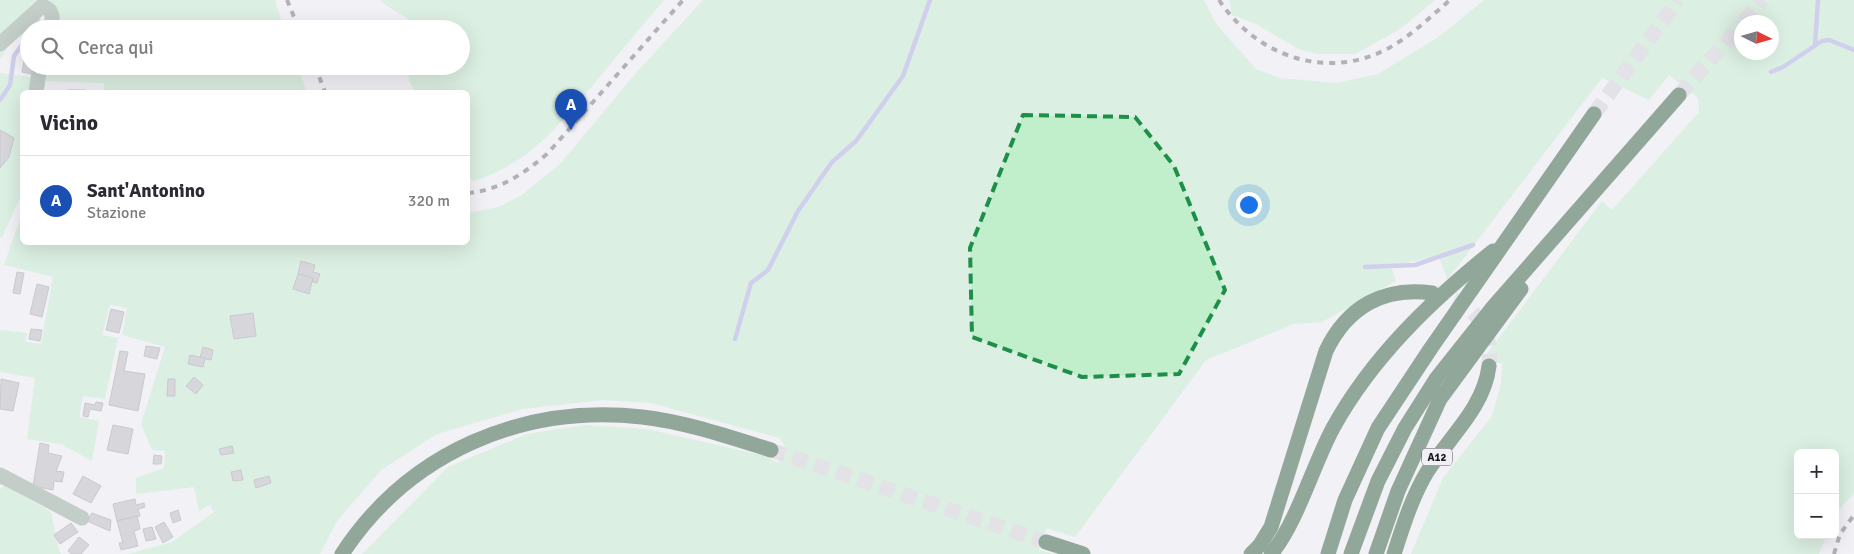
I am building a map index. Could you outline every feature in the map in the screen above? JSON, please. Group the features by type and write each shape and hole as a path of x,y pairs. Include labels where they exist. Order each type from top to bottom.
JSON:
{"highway":[{"path":"1351,554 1385,467 1405,428 1436,379 1494,306 1679,95"},
{"path":"1328,554 1345,500 1378,428 1458,309 1594,114"},
{"path":"1376,554 1398,491 1440,398 1583,205"},
{"path":"1270,554 1290,523 1333,429 1350,398 1402,334 1448,287 1508,239"},
{"path":"1251,554 1260,545 1270,528 1326,351 1340,327 1357,309 1378,298 1408,291 1432,293"},
{"name":"A12","path":"1394,554 1412,503 1427,473 1476,406 1486,385 1489,366"},
{"path":"342,554 378,509 411,480 463,446 517,424 568,416 644,417 691,426 771,450"},
{"path":"1046,542 1083,554"}],"street":[{"path":"27,20 42,6 52,14 51,20"},
{"path":"0,44 20,26"},
{"path":"36,90 39,75"},
{"path":"0,477 0,475 82,518"}],"highlighted area":[{"path":"1023,115 1135,117 1174,166 1225,290 1179,374 1082,377 972,337 970,248"}],"green space":[{"path":"0,0 45,0 31,4 22,20 20,20 20,24 0,60"},
{"path":"45,0 275,0 281,20 51,20"},
{"path":"380,0 664,0 571,111 544,140 512,164 474,181 470,178 470,90 414,90 409,75 470,75 470,20 409,20"},
{"path":"703,0 1204,0 1216,24 1256,69 1279,78 1336,83 1378,74 1440,36 1484,0 1854,0 1854,493 1839,510 1839,449 1794,449 1794,539 1825,539 1819,554 1411,554 1443,478 1492,416 1501,383 1502,363 1480,363 1602,201 1612,210 1699,112 1698,98 1669,75 1649,100 1602,78 1447,280 1439,256 1391,266 1396,281 1322,322 1294,324 1206,360 1075,537 1046,528 1039,550 1053,554 362,554 448,467 527,434 585,425 647,429 765,456 778,463 785,457 787,449 780,438 651,403 603,400 523,409 437,434 381,470 337,521 320,554 128,554 172,542 214,512 210,505 199,511 194,487 136,494 136,478 164,468 165,451 152,450 141,424 165,347 122,335 127,308 110,305 102,335 118,338 105,399 83,396 79,417 99,421 92,461 61,444 27,439 35,378 0,372 0,330 27,333 25,342 41,344 53,277 4,265 20,220 20,245 470,245 470,213 499,207 522,195 560,164 636,73"},
{"path":"1229,0 1435,0 1400,29 1355,54 1317,54 1299,49 1256,24 1232,15"},
{"path":"0,73 35,78 33,90 20,90 20,197 2,237 0,237"},
{"path":"42,75 300,75 306,90 104,90 104,83 41,81"},
{"path":"4,485 51,512 61,554 0,554 0,490"}],"building":[{"path":"0,130 14,138 9,157 0,168"},
{"path":"301,261 315,265 313,272 320,274 317,283 313,282 313,278 298,274"},
{"path":"17,272 24,273 20,294 13,293"},
{"path":"298,274 313,278 309,294 293,289"},
{"path":"37,284 49,287 42,317 30,314"},
{"path":"111,309 124,312 119,333 106,330"},
{"path":"253,313 256,336 234,339 230,316"},
{"path":"31,329 42,330 40,341 29,339"},
{"path":"146,346 160,348 157,359 144,356"},
{"path":"203,347 213,350 211,360 200,358"},
{"path":"120,351 128,352 124,371 145,374 138,411 109,405"},
{"path":"190,355 205,358 203,367 188,364"},
{"path":"194,377 203,385 196,394 186,386"},
{"path":"1,379 19,383 13,411 0,409"},
{"path":"168,379 175,379 175,396 167,396"},
{"path":"96,402 103,403 101,411 90,409 88,417 83,416 85,403 95,405"},
{"path":"113,425 133,429 128,454 107,450"},
{"path":"40,443 49,445 48,453 62,456 56,471 64,472 62,482 54,481 53,490 33,486"},
{"path":"232,446 234,453 221,455 219,449"},
{"path":"154,455 162,456 161,464 153,464"},
{"path":"241,470 243,480 233,481 231,472"},
{"path":"83,476 101,486 91,503 73,494"},
{"path":"269,476 271,483 256,488 254,480"},
{"path":"135,499 136,505 144,503 145,507 138,509 140,516 117,521 113,504"},
{"path":"178,510 181,520 173,523 170,513"},
{"path":"92,513 111,520 110,531 87,521"},
{"path":"137,516 140,529 134,531 138,546 121,550 119,543 123,543 117,521"},
{"path":"164,522 173,537 163,543 155,527"},
{"path":"71,523 78,532 60,544 54,535"},
{"path":"152,527 156,539 146,541 143,529"},
{"path":"79,537 89,545 81,554 72,554 68,551"}],"waterway":[{"path":"735,339 751,283 768,270 798,211 832,162 856,141 903,76 930,0"},
{"path":"1815,45 1818,0"},
{"path":"37,20 39,15"},
{"path":"1771,72 1783,67 1822,41 1829,40 1854,50"},
{"path":"0,100 10,85 14,56 20,48"},
{"path":"1365,267 1415,265 1473,245"}],"tunnel":[{"path":"1594,114 1678,0"},
{"path":"1749,15 1763,0"},
{"path":"1679,95 1734,33"},
{"path":"1432,293 1458,301 1477,317 1488,339 1490,352 1489,366"},
{"path":"771,450 1046,542"}],"railway":[{"path":"287,0 295,20"},
{"path":"470,193 501,185 511,180 530,168 548,153 683,0"},
{"path":"1219,0 1234,19 1251,35 1271,48 1292,57 1314,62 1337,63 1360,59 1392,46 1418,28 1450,0"},
{"path":"318,75 324,90"},
{"path":"1834,554 1840,534 1854,515"}],"place":[{"name":"Sant'Antonino","path":"571,130"}]}
